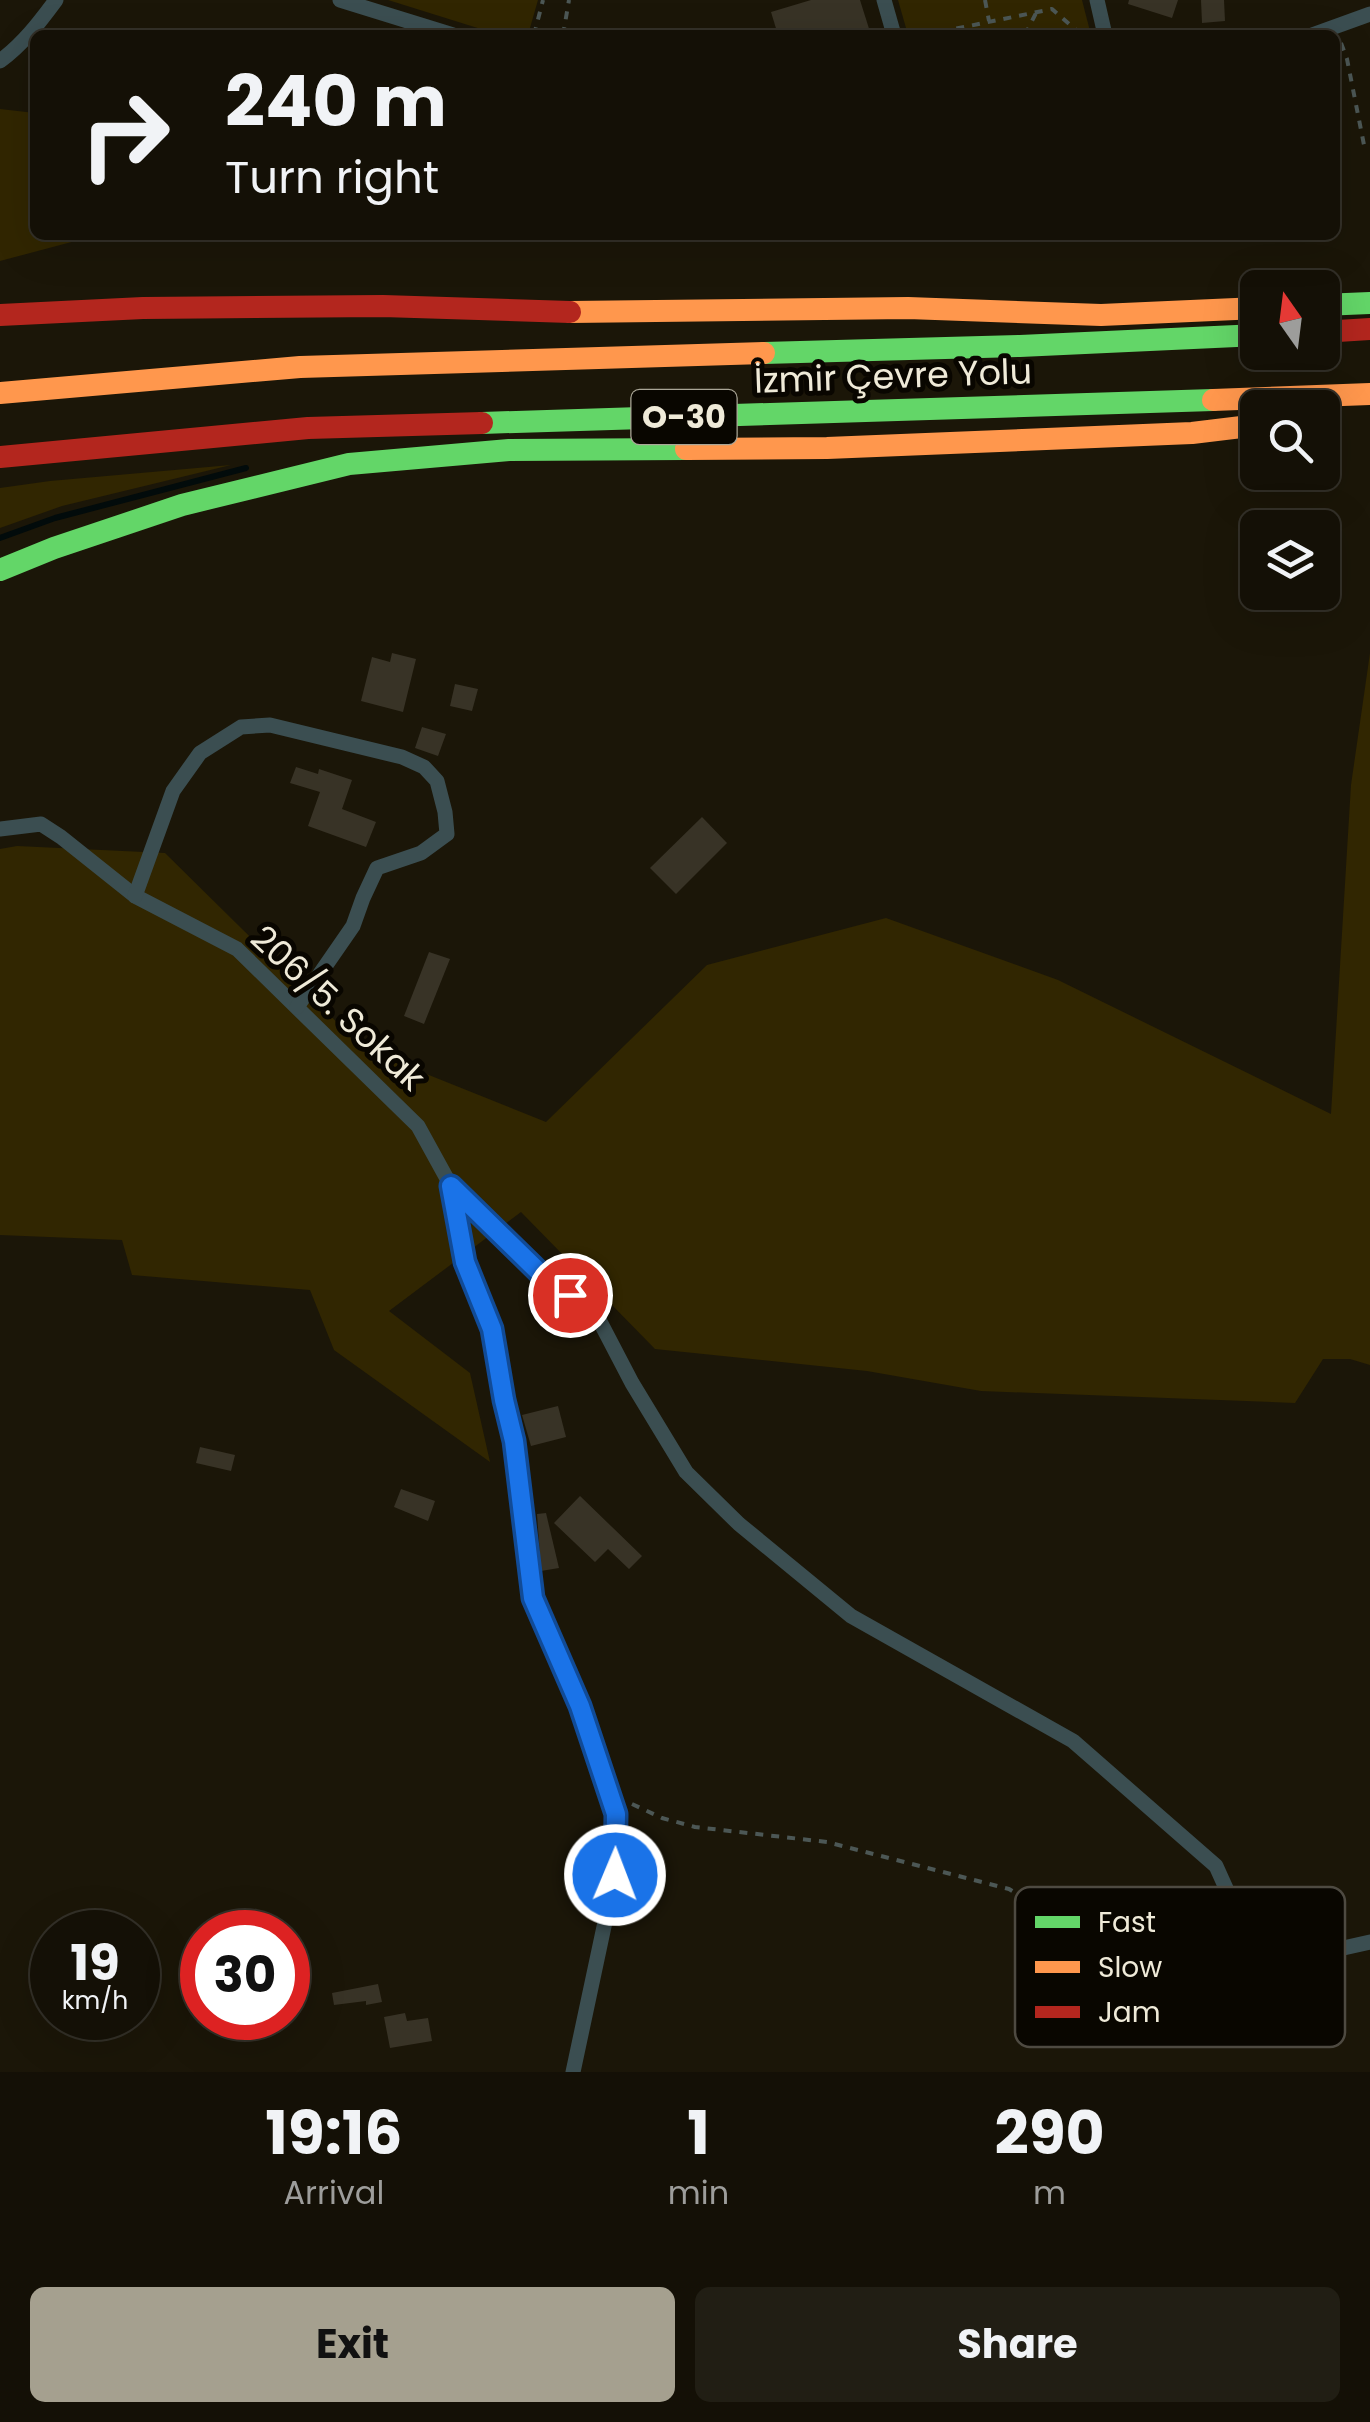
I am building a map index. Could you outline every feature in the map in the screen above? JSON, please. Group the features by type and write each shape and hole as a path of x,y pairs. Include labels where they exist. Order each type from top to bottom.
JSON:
{"highway":[{"path":"1340,304 1370,303"},
{"path":"0,315 143,308 363,306 610,313 908,308 1101,314 1240,309"},
{"path":"1340,331 1370,329"},
{"name":"İzmir Çevre Yolu","path":"0,393 300,366 1020,346 1240,336"},
{"name":"İzmir Çevre Yolu","path":"0,457 308,428 1370,394"},
{"path":"1340,415 1370,412"},
{"path":"0,570 182,505 349,464 509,450 826,448 1192,433 1240,427"}],"street":[{"path":"33,30 56,0"},
{"path":"340,0 437,30"},
{"path":"884,0 893,30"},
{"path":"1097,0 1104,30"},
{"path":"1326,30 1370,14"},
{"path":"0,61 30,33"},
{"path":"135,896 174,791 200,754 242,727 270,725 402,757 424,766 437,780 447,834 422,852 377,868 352,926 297,1007"},
{"name":"206/5. Sokak","path":"0,829 41,824 135,896 236,948 418,1126 451,1186"},
{"path":"451,1186 543,1276 596,1314 686,1472 739,1524 852,1616 1073,1741 1216,1866 1225,1887"},
{"path":"451,1186 465,1262 492,1329 514,1441 533,1598 580,1706 616,1814 615,1875 573,2072"},
{"path":"1345,1948 1370,1942"}],"path":[{"path":"535,30 543,0"},
{"path":"563,30 569,0"},
{"path":"984,0 989,21"},
{"path":"948,30 1052,9 1076,30"},
{"path":"1028,30 1036,14"},
{"path":"1340,42 1364,145"},
{"path":"624,1793 634,1806 695,1827 827,1842 1015,1893"}],"shaded area":[{"path":"388,0 538,0 529,30 484,30"},
{"path":"898,0 1082,0 1090,30 907,30"},
{"path":"0,109 30,112 30,240 79,240 0,261"},
{"path":"231,465 62,506 0,528 0,488"},
{"path":"1370,653 1370,1365 1350,1359 1323,1359 1295,1403 981,1391 867,1371 655,1349 521,1212 389,1311 470,1373 490,1462 334,1350 310,1290 132,1275 122,1240 0,1235 0,849 17,846 165,853 364,1049 546,1122 707,965 886,918 1058,980 1331,1114 1351,785"}],"building":[{"path":"811,0 860,0 869,30 776,30 771,12"},
{"path":"1129,0 1178,0 1172,18 1128,4"},
{"path":"1201,0 1224,0 1225,21 1202,23"},
{"path":"392,653 416,659 403,712 361,701 372,657 390,662"},
{"path":"455,684 478,689 472,711 450,706"},
{"path":"422,727 446,734 438,756 415,748"},
{"path":"296,767 318,774 319,769 352,780 342,809 376,822 366,847 308,826 320,792 290,783"},
{"path":"702,817 727,843 676,894 650,868"},
{"path":"429,952 450,959 424,1024 404,1016"},
{"path":"558,1406 566,1437 531,1446 522,1415"},
{"path":"200,1447 235,1455 231,1471 196,1463"},
{"path":"401,1489 435,1501 428,1521 394,1507"},
{"path":"580,1496 642,1556 629,1569 608,1549 595,1562 554,1523"},
{"path":"546,1513 559,1568 541,1571 537,1514"},
{"path":"378,1984 382,2002 334,2005 332,1993"},
{"path":"405,2013 407,2021 428,2018 432,2041 390,2048 384,2017"}],"waterway":[{"path":"0,538 55,518 246,468"}],"traffic: fast":[{"path":"1340,304 1370,303"},
{"path":"764,353 1240,336"},
{"path":"482,423 1213,400"},
{"path":"0,570 182,505 349,464 509,450 686,449"}],"traffic: slow":[{"path":"570,312 908,308 1101,315 1240,309"},
{"path":"0,393 300,367 764,353"},
{"path":"1213,400 1370,394"},
{"path":"686,449 827,448 1192,433 1240,427"}],"traffic: jam":[{"path":"0,315 143,308 383,306 570,312"},
{"path":"1340,331 1370,329"},
{"path":"0,457 308,428 482,423"}],"route":[{"path":"570,1295 543,1276 451,1186 465,1262 492,1329 514,1441 533,1598 580,1706 616,1814 615,1875"}]}
